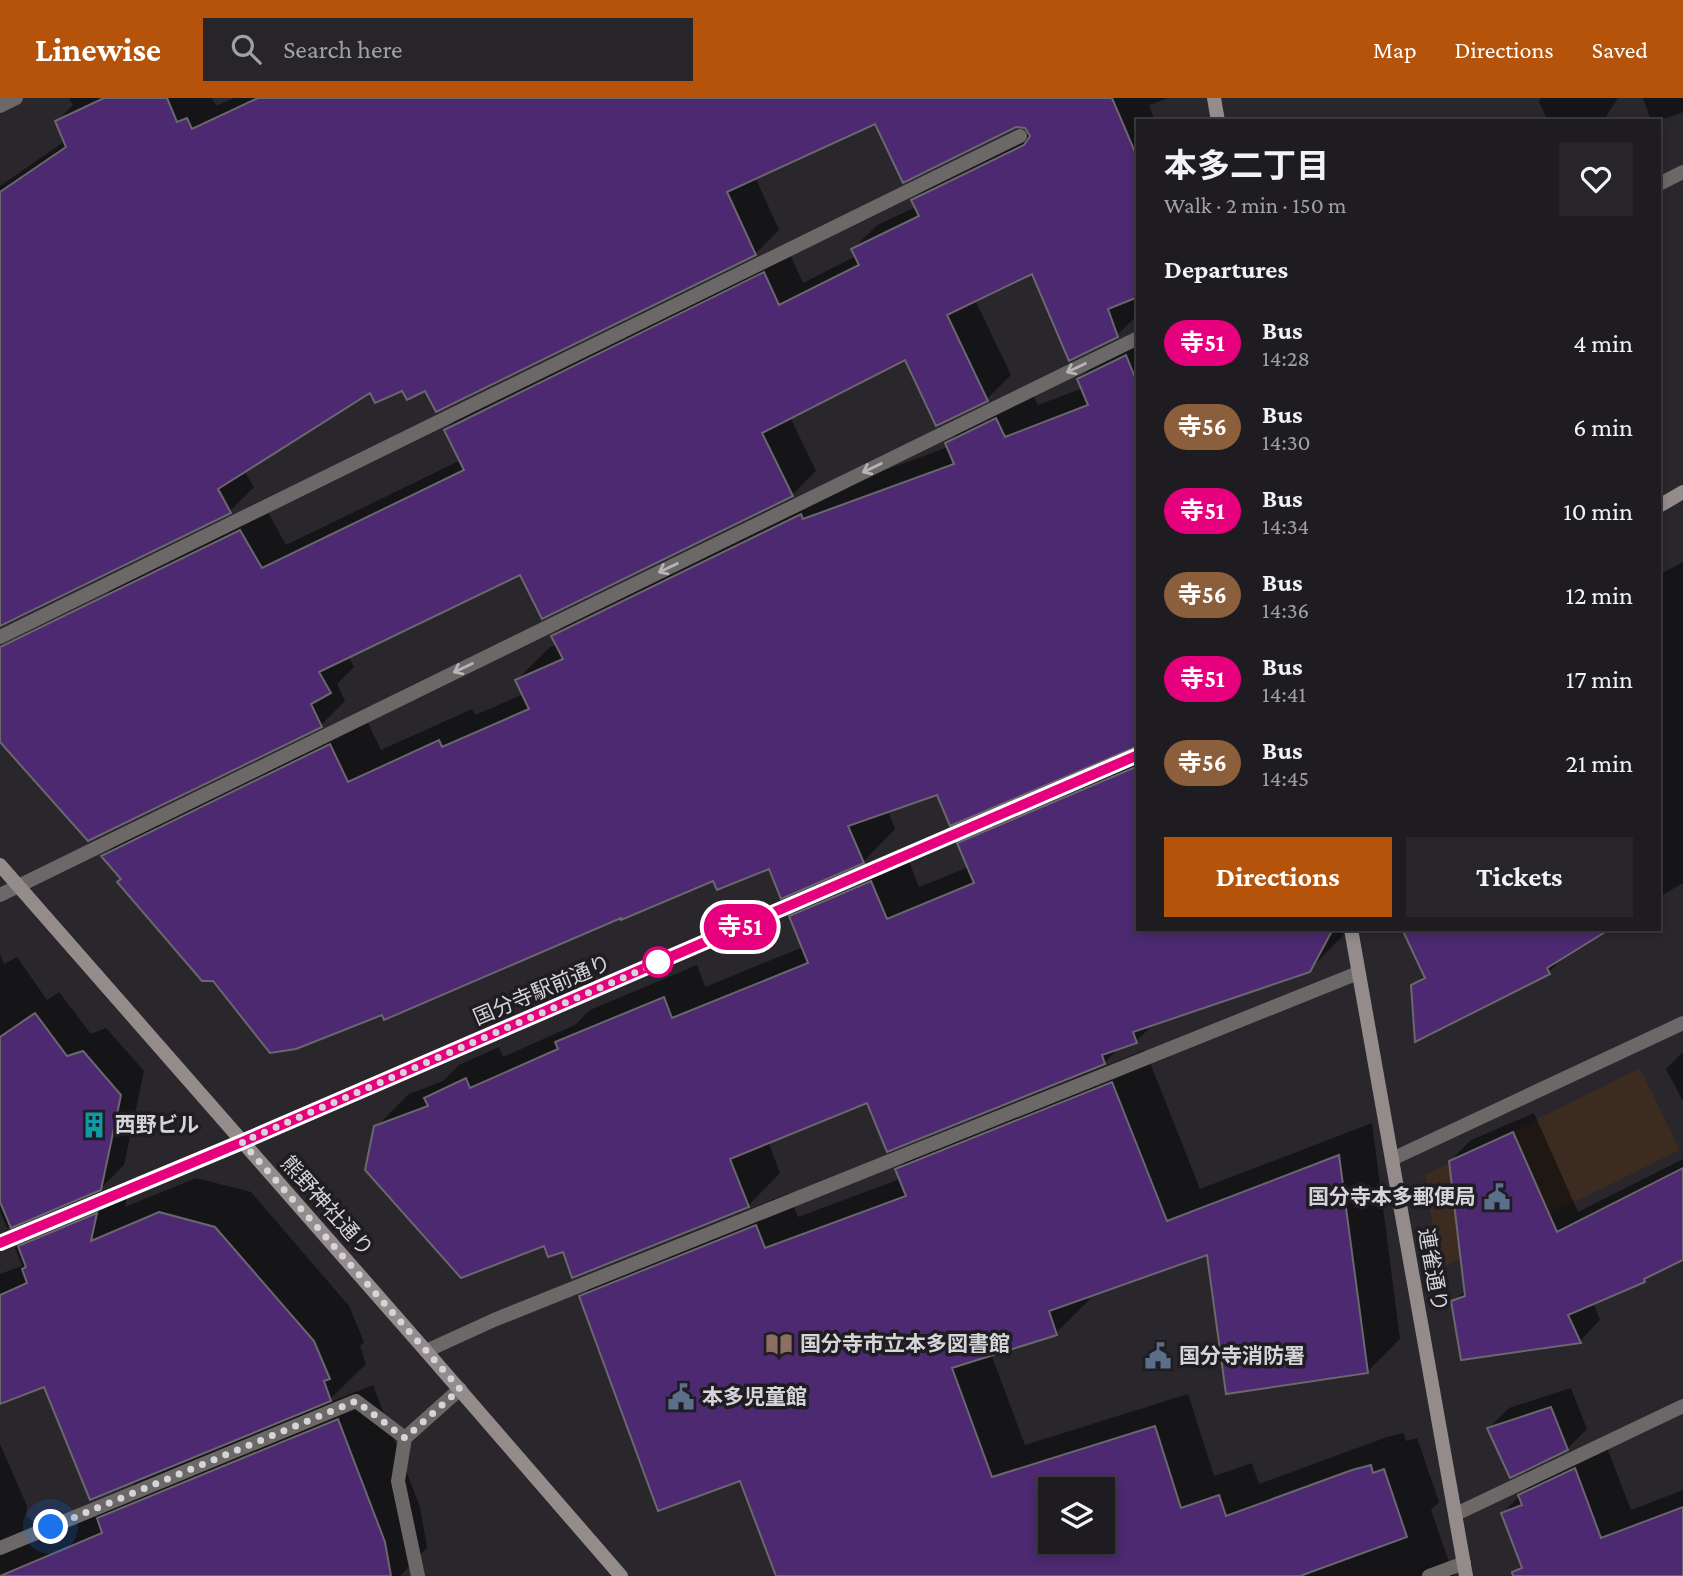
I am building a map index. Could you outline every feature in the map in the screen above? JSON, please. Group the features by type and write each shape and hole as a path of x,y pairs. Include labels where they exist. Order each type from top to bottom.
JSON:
{"main road":[{"path":"1214,98 1218,119"},
{"path":"1661,505 1683,492"},
{"name":"国分寺駅前通り","path":"0,1243 242,1142 1136,756"},
{"name":"熊野神社通り","path":"0,865 621,1576"},
{"name":"連雀通り","path":"1351,931 1465,1570"}],"street":[{"path":"0,106 16,98"},
{"path":"0,637 1020,136"},
{"path":"1661,183 1683,172"},
{"path":"0,895 1136,339"},
{"path":"426,1350 1358,973"},
{"path":"1392,1159 1683,1024"},
{"path":"418,1576 398,1481 405,1438 460,1389"},
{"path":"0,1548 356,1401 405,1438"},
{"path":"1456,1514 1683,1406"},
{"path":"1429,1576 1465,1570"}],"shaded area":[{"path":"1640,1068 1680,1150 1439,1269 1425,1175"}],"building":[{"path":"104,98 167,98 177,122 187,118 192,129 258,98 1112,98 1136,154 1136,298 1108,309 1118,337 1069,361 1032,274 947,315 988,401 936,426 905,360 762,433 793,496 542,619 520,575 319,672 331,693 311,704 322,727 88,841 0,742 0,647 240,530 262,568 464,470 444,430 764,272 779,305 859,265 851,249 919,216 911,200 1024,145 1030,136 1025,128 1016,127 903,183 875,124 727,192 756,255 436,412 425,391 407,400 402,391 375,403 370,393 218,489 231,513 0,626 0,192 66,147 55,121"},
{"path":"1126,355 1136,380 1136,747 950,826 937,795 848,826 864,863 781,899 769,869 717,890 713,881 384,1020 382,1015 296,1049 270,1053 213,981 202,981 117,882 121,879 101,856 330,744 348,782 439,740 442,747 529,709 515,680 563,659 551,636 801,514 803,519 954,464 945,443 996,418 1005,437 1088,405 1077,379"},
{"path":"1136,767 1136,931 1332,931 1310,972 1133,1032 1137,1043 1102,1055 1105,1064 887,1152 867,1103 730,1159 749,1207 572,1278 563,1252 548,1257 544,1246 461,1278 365,1170 374,1126 428,1106 424,1098 466,1078 470,1088 558,1049 555,1042 664,997 672,1018 808,963 789,916 871,881 887,919 974,883 957,843"},
{"path":"1403,931 1607,931 1547,968 1550,974 1415,1042 1411,985 1425,978"},
{"path":"35,1013 67,1056 83,1051 121,1095 101,1190 11,1228 0,1202 0,1037"},
{"path":"1112,1082 1167,1221 1339,1155 1368,1373 1226,1394 1207,1255 1049,1311 1057,1335 952,1368 992,1477 1155,1426 1181,1508 1219,1495 1226,1516 1371,1465 1373,1473 1384,1469 1407,1537 1300,1576 776,1576 740,1481 658,1511 579,1296 756,1225 765,1248 906,1196 895,1169"},
{"path":"1513,1132 1557,1232 1683,1168 1683,1260 1644,1279 1645,1282 1568,1315 1581,1343 1461,1360 1451,1301 1465,1296 1449,1161"},
{"path":"159,1212 215,1227 314,1341 330,1379 324,1381 331,1401 90,1500 44,1387 0,1404 0,1295 27,1283 22,1269 26,1267 18,1246 97,1213 91,1241"},
{"path":"1551,1407 1568,1450 1510,1478 1487,1428"},
{"path":"338,1419 385,1542 391,1576 0,1576 102,1533 97,1518"},
{"path":"1575,1468 1601,1538 1683,1507 1683,1576 1513,1576 1512,1572 1522,1568 1501,1513 1522,1505 1518,1495"}],"bus line":[{"name":"寺51","path":"0,1243 242,1142 1136,756"}],"place":[{"name":"西野ビル","path":"94,1125"},
{"name":"国分寺本多郵便局","path":"1497,1197"},
{"name":"国分寺市立本多図書館","path":"779,1344"},
{"name":"国分寺消防署","path":"1158,1356"},
{"name":"本多児童館","path":"681,1397"}],"route":[{"path":"51,1527 356,1401 405,1438 460,1389 242,1142 662,961 658,962"}]}
